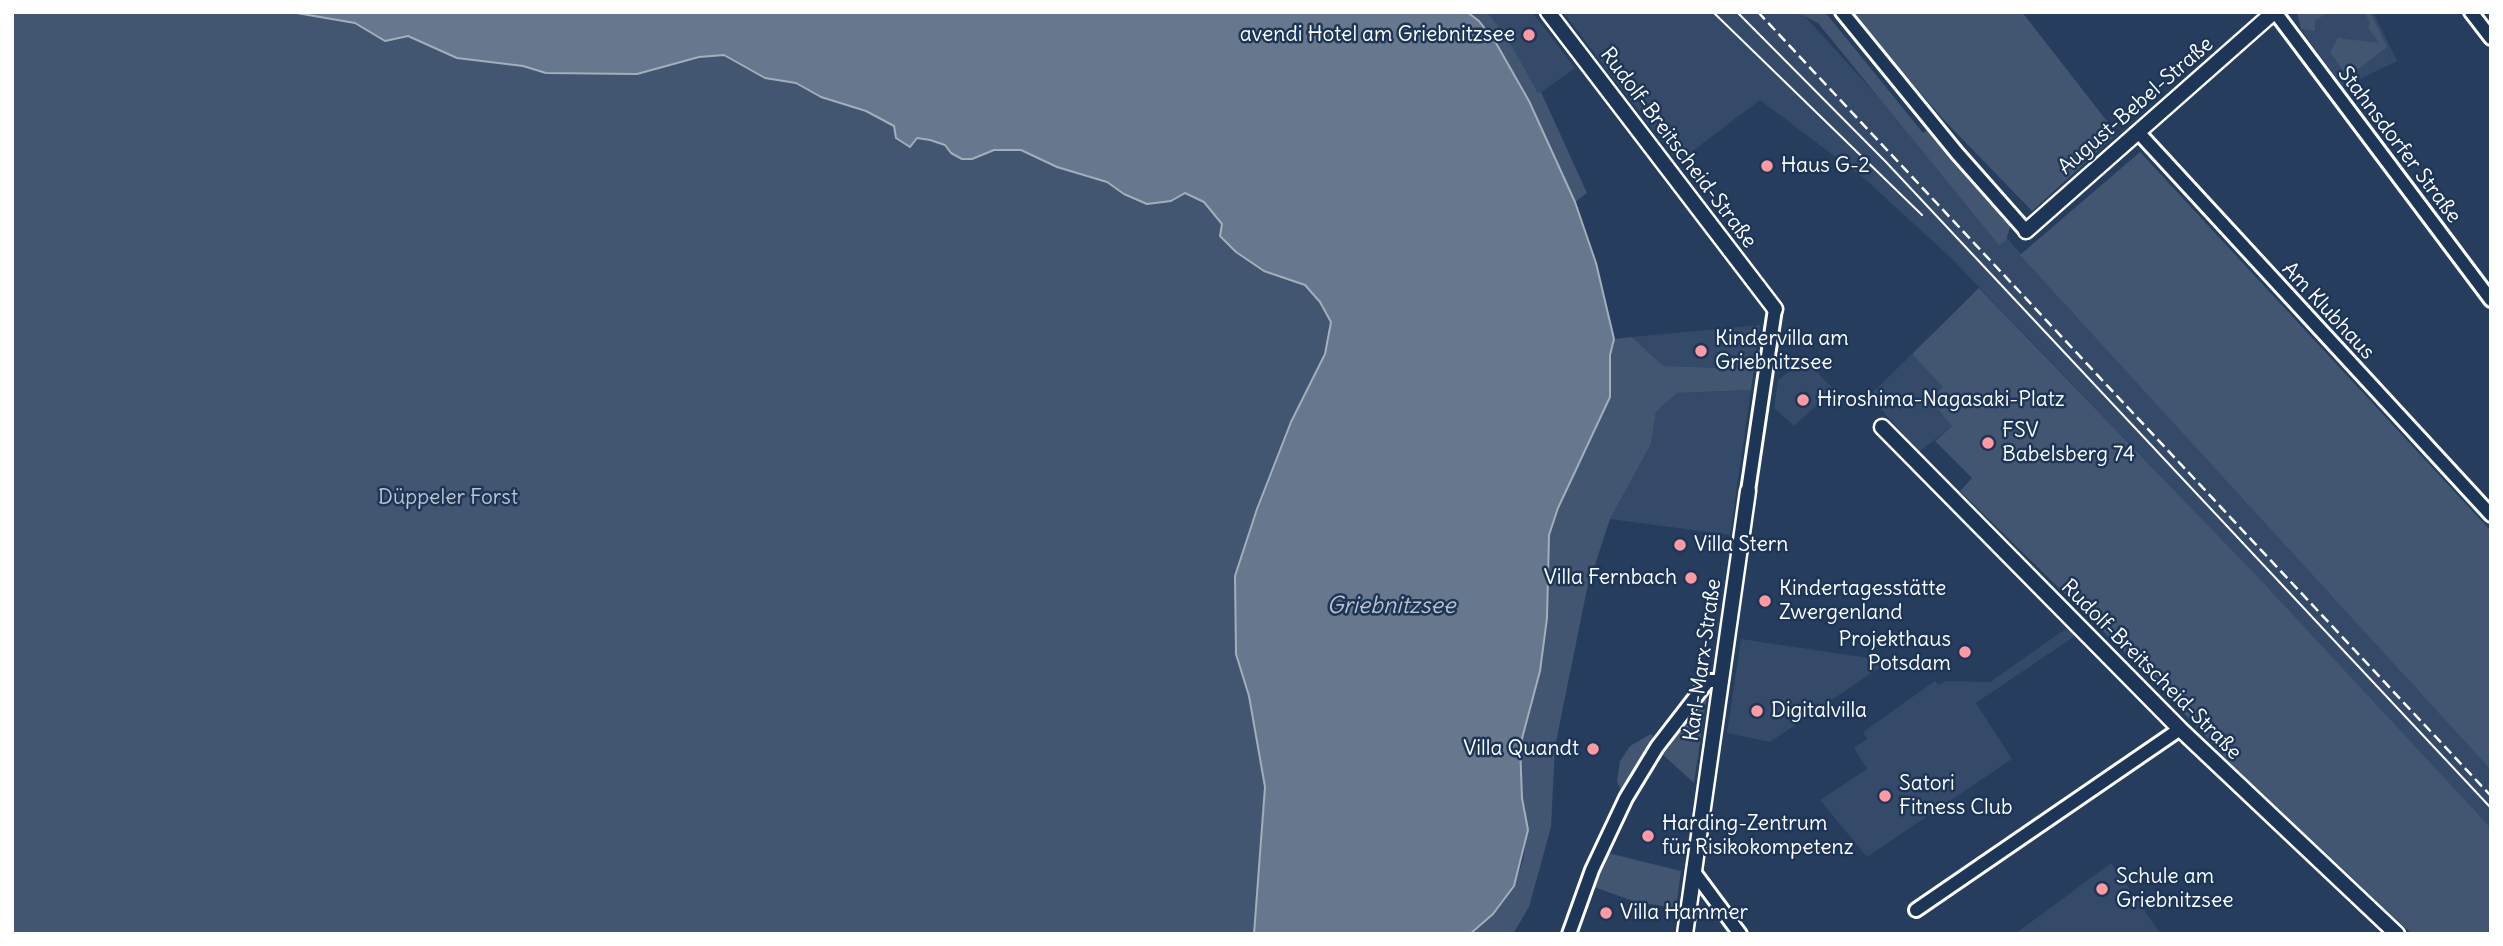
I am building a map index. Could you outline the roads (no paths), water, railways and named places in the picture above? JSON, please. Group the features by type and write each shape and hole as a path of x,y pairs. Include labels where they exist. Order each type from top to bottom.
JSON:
{"street":[{"name":"Rudolf-Breitscheid-Straße","path":"1548,12 1775,309"},
{"path":"1842,12 1957,153 2026,230"},
{"name":"August-Bebel-Straße","path":"2026,230 2275,12"},
{"name":"Stahnsdorfer Straße","path":"2275,12 2491,300"},
{"path":"2472,12 2491,38"},
{"name":"Am Klubhaus","path":"2138,132 2491,515"},
{"name":"Karl-Marx-Straße","path":"1685,934 1775,309"},
{"name":"Rudolf-Breitscheid-Straße","path":"1882,428 2180,729 2397,934"},
{"path":"1569,934 1592,870 1626,798 1657,747 1709,681 1720,681"},
{"path":"1916,910 2180,729"},
{"path":"1694,872 1740,934"}],"water":[{"name":"Griebnitzsee","path":"291,12 1467,12 1479,21 1496,43 1529,101 1575,202 1596,263 1614,339 1610,355 1610,397 1558,508 1549,535 1547,618 1540,671 1520,746 1522,798 1528,830 1514,886 1493,914 1470,934 1254,934 1265,787 1249,696 1236,654 1235,576 1257,509 1291,422 1325,354 1331,322 1320,302 1305,285 1264,271 1236,252 1220,236 1222,224 1204,202 1185,193 1171,201 1147,204 1124,194 1107,182 1057,167 1021,150 994,150 972,159 962,159 951,153 945,145 930,140 917,138 910,147 896,138 894,126 866,111 821,97 796,83 765,78 724,55 699,57 637,74 546,73 523,66 457,58 408,36 385,41 355,23"}],"tram line":[{"path":"1713,12 1922,215"},
{"path":"1737,12 1886,162 2491,808"}],"railway":[{"path":"1758,12 2491,796"}],"place":[{"name":"avendi Hotel am Griebnitzsee","path":"1529,35"},
{"name":"Haus G-2","path":"1767,166"},
{"name":"Kindervilla am Griebnitzsee","path":"1701,351"},
{"name":"Hiroshima-Nagasaki-Platz","path":"1803,400"},
{"name":"FSV Babelsberg 74","path":"1988,443"},
{"name":"Villa Stern","path":"1680,545"},
{"name":"Villa Fernbach","path":"1691,578"},
{"name":"Kindertagesstätte Zwergenland","path":"1765,601"},
{"name":"Projekthaus Potsdam","path":"1965,652"},
{"name":"Digitalvilla","path":"1757,711"},
{"name":"Villa Quandt","path":"1593,749"},
{"name":"Satori Fitness Club","path":"1885,796"},
{"name":"Harding-Zentrum für Risikokompetenz","path":"1648,836"},
{"name":"Schule am Griebnitzsee","path":"2102,889"},
{"name":"Villa Hammer","path":"1606,913"}],"park label":[{"name":"Düppeler Forst","path":"448,498"}]}
